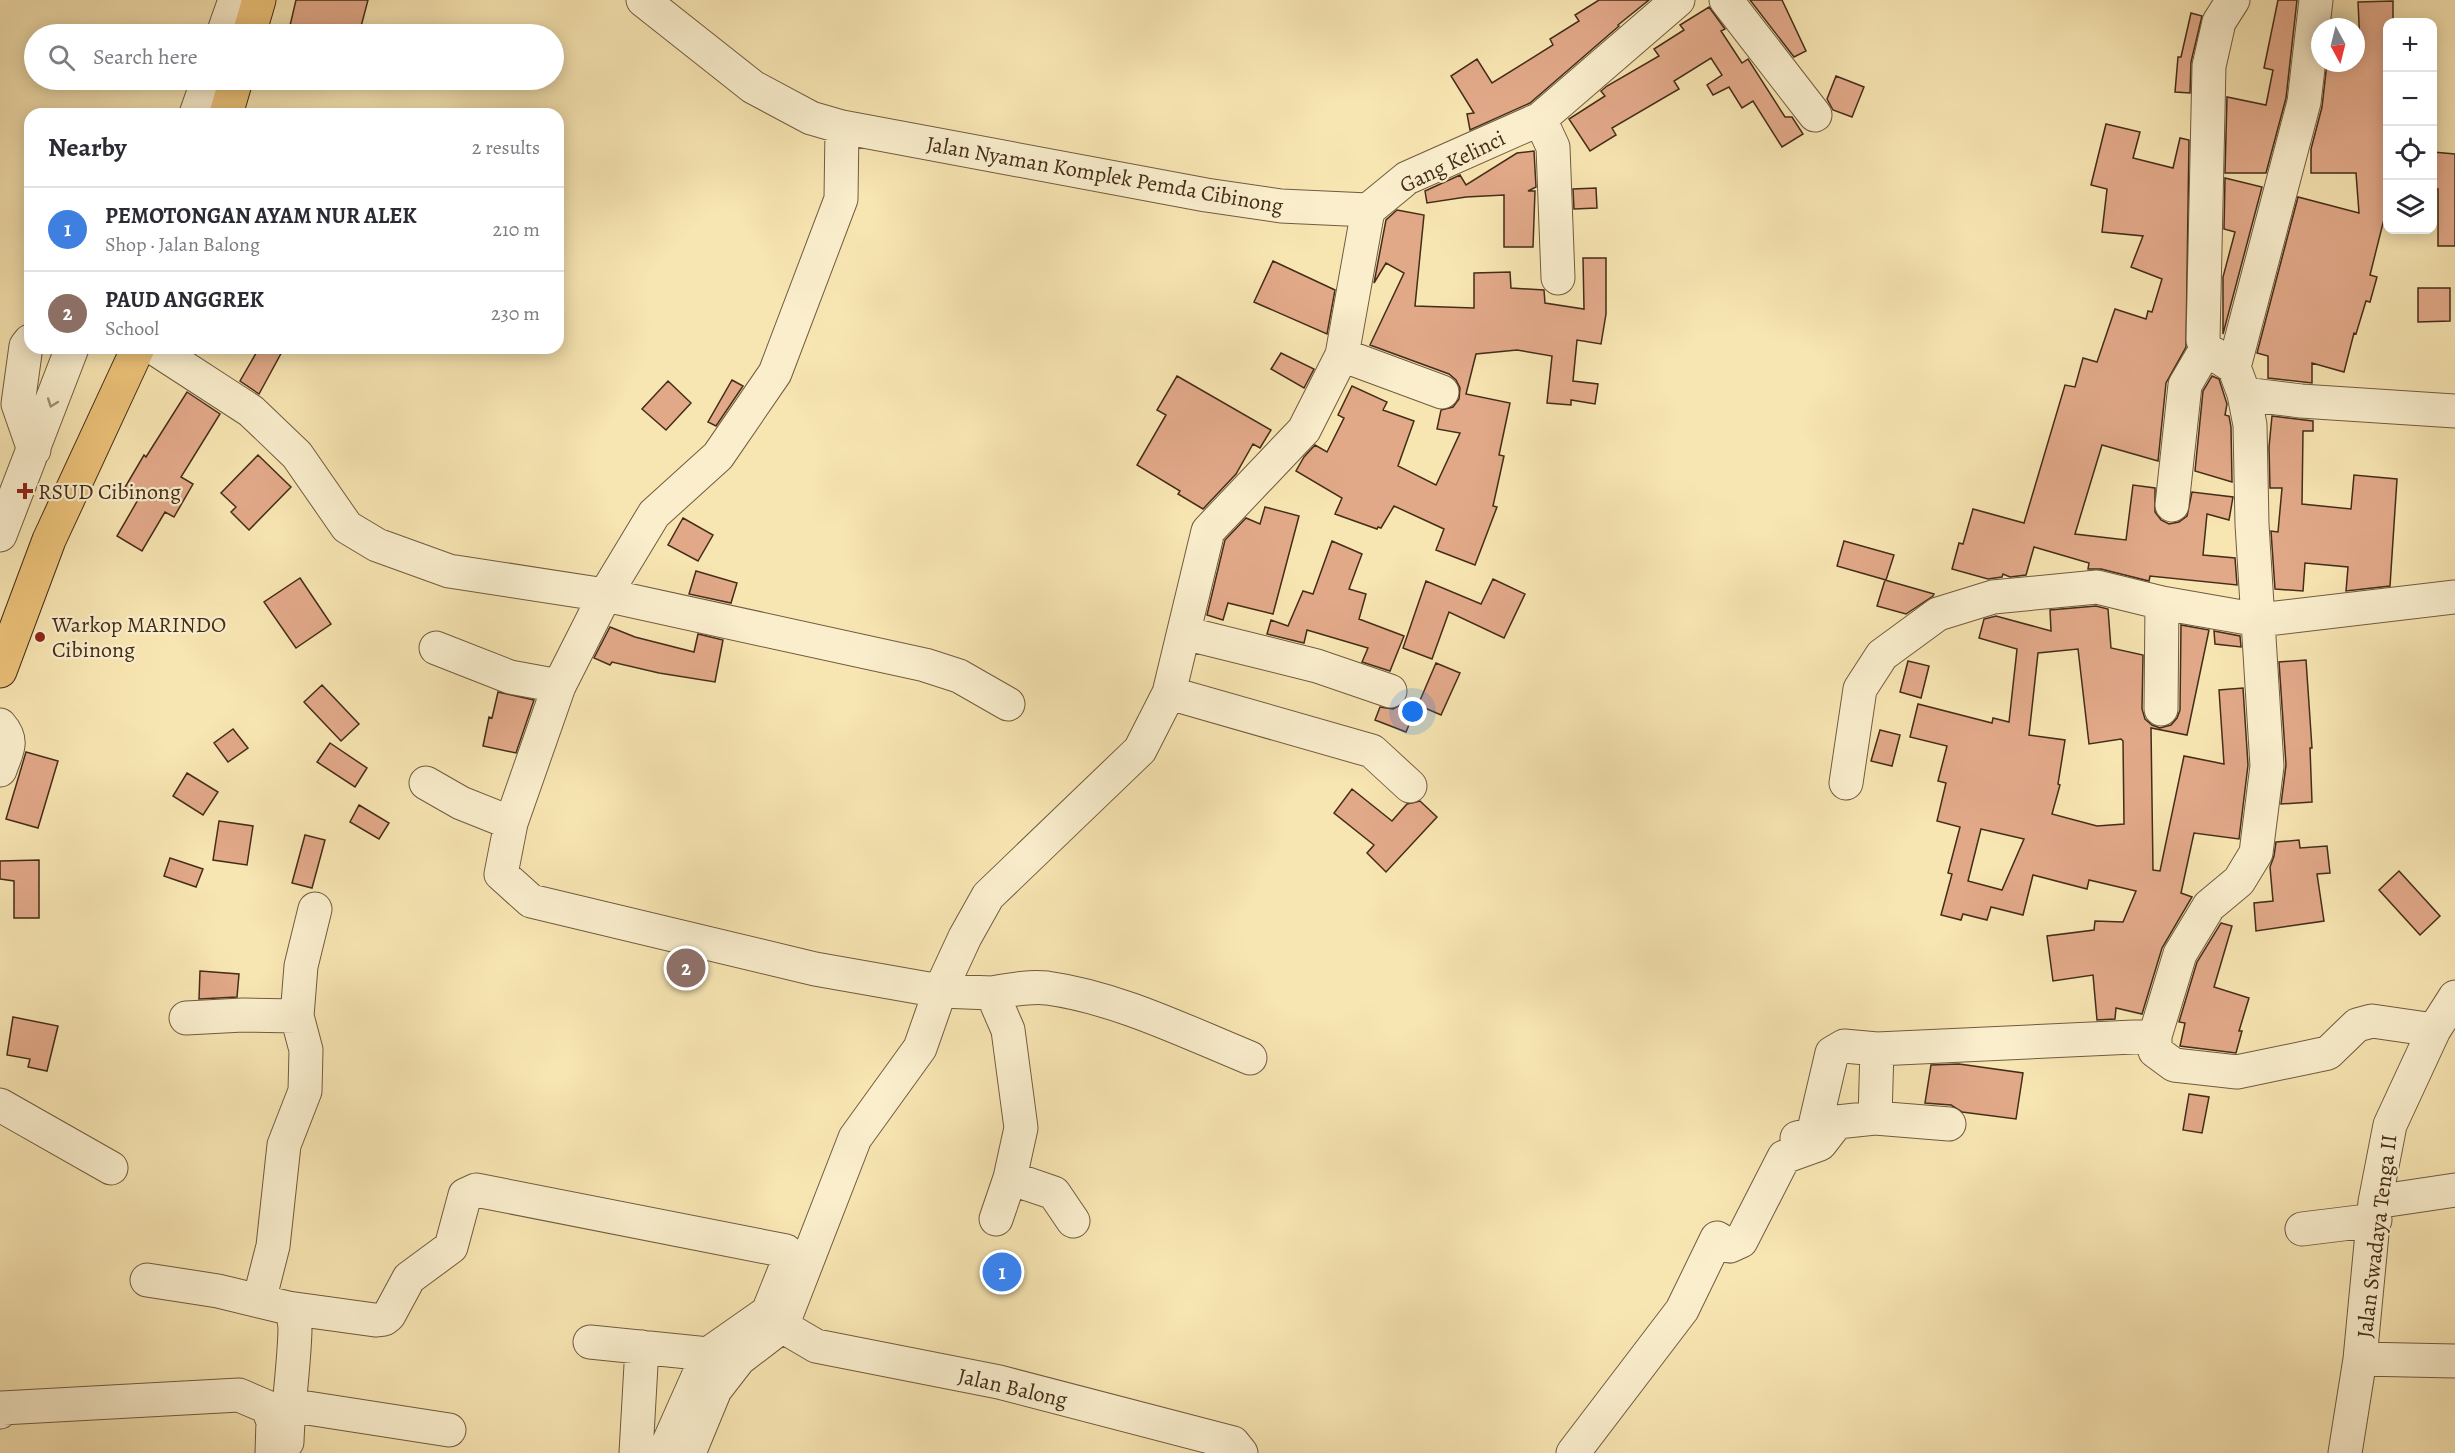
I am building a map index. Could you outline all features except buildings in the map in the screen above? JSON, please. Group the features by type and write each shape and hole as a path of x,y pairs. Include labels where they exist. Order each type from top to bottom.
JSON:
{"main road":[{"path":"252,24 259,0"},
{"path":"228,108 233,90"},
{"path":"0,671 49,540 137,354"}],"street":[{"path":"227,24 236,0"},
{"name":"Jalan Nyaman Komplek Pemda Cibinong","path":"643,0 753,87 811,118 842,128 1206,195 1281,206 1368,210"},
{"name":"Gang Kelinci","path":"1368,210 1407,178 1540,119 1678,0"},
{"path":"1726,0 1815,115"},
{"path":"2233,0 2218,22 2209,66 2203,340 2206,349 2239,380 2301,400 2455,411"},
{"path":"2316,0 2304,102 2239,380 2250,425 2252,524 2267,766 2256,853 2239,881 2210,906 2180,954 2156,1036 2156,1051 2174,1065 2237,1072 2328,1053 2357,1025 2372,1021 2434,1030"},
{"path":"198,108 204,90"},
{"path":"1540,119 1553,147 1558,278"},
{"path":"842,128 841,199 775,373 718,456 654,514 605,595 559,686 511,823 501,874 531,901 815,969 940,991 992,993 1013,989 1045,988 1120,1005 1251,1058"},
{"path":"689,1453 715,1390 739,1359 782,1326 855,1138 920,1048 940,991 965,937 988,896 1140,750 1169,693 1208,531 1304,430 1342,356 1368,210"},
{"path":"2172,505 2185,385 2206,349"},
{"path":"26,354 18,404 34,450"},
{"path":"0,535 70,354"},
{"path":"148,354 250,411 297,455 346,527 377,545 449,571 605,595 925,665 959,676 1008,704"},
{"path":"1342,356 1442,392"},
{"path":"1846,783 1860,689 1882,655 1938,614 1994,597 2097,587 2162,603 2259,620 2455,597"},
{"path":"2161,709 2162,603"},
{"path":"1184,633 1317,666 1390,691"},
{"path":"436,648 510,676 559,686"},
{"path":"1169,693 1372,751 1410,786"},
{"path":"0,725 10,740 0,770"},
{"path":"426,783 461,803 511,823"},
{"path":"274,1305 273,1246 284,1145 305,1091 306,1050 297,1016 301,966 315,909"},
{"path":"992,993 1008,1030 1021,1128 1011,1178 996,1219"},
{"name":"Jalan Swadaya Tenga II","path":"2345,1453 2360,1359 2375,1211 2390,1125 2434,1030 2455,997"},
{"path":"186,1018 243,1015 297,1016"},
{"path":"1573,1453 1682,1310 1717,1238 1770,1146 1813,1134 1832,1053 1844,1046 1877,1049 2156,1036"},
{"path":"1875,1118 1877,1049"},
{"path":"0,1105 111,1168"},
{"path":"1717,1238 1730,1246 1742,1241 1784,1157 1820,1144 1837,1122 1875,1118 1949,1124"},
{"path":"1011,1178 1053,1192 1073,1221"},
{"path":"147,1280 218,1291 274,1305 375,1320 384,1319 389,1315 409,1278 451,1247 465,1195 476,1190 786,1251 788,1262 768,1312 708,1354 664,1453"},
{"path":"2301,1229 2455,1190"},
{"path":"274,1305 293,1314 295,1330 288,1405 287,1453"},
{"name":"Jalan Balong","path":"782,1326 816,1346 999,1382 1233,1443 1241,1453"},
{"path":"590,1342 708,1354"},
{"path":"636,1453 642,1347"},
{"path":"2360,1359 2455,1361"},
{"path":"0,1412 2,1408 239,1395 267,1407 273,1421 272,1453"},
{"path":"288,1405 449,1430"}],"place":[{"name":"RSUD Cibinong","path":"25,491"},
{"name":"Warkop MARINDO Cibinong","path":"40,637"},
{"name":"PAUD ANGGREK","path":"686,968"},
{"name":"PEMOTONGAN AYAM NUR ALEK","path":"1002,1272"}]}
